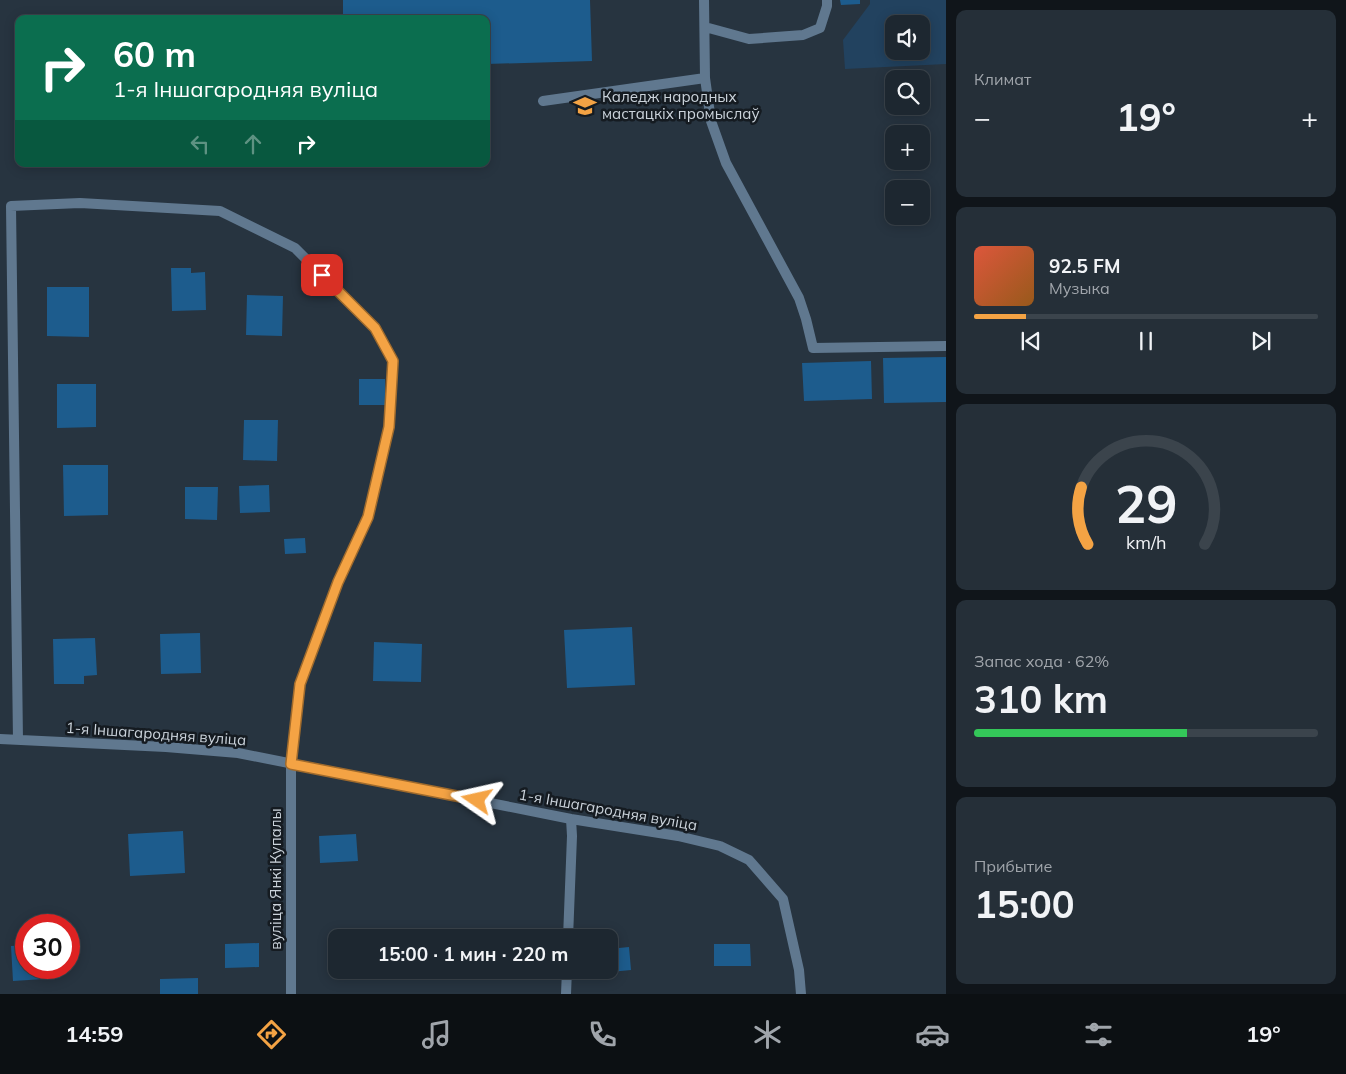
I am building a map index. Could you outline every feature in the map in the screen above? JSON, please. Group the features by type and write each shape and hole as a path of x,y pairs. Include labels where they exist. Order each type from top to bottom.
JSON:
{"street":[{"path":"704,0 705,78 711,121 726,163 799,298 813,348 946,346"},
{"path":"705,27 749,39 803,35 820,28 827,0"},
{"path":"543,101 705,78"},
{"path":"18,740 11,206 80,203 220,210 295,248 375,328 393,361 389,427 368,517 338,582 300,684 291,764"},
{"name":"1-я Іншагародняя вуліца","path":"0,739 166,747 238,753 570,819 678,836 720,846 749,860 783,899 799,970 801,994"},
{"name":"вуліца Янкі Купалы","path":"291,764 291,994"},
{"path":"568,929 572,836 570,819"},
{"path":"566,994 567,979"}],"shaded area":[{"path":"870,0 946,0 946,64 845,69 843,40 870,4"}],"building":[{"path":"343,0 590,0 592,61 490,64 490,15 343,15"},
{"path":"840,0 860,0 860,4 841,5"},
{"path":"171,268 191,268 191,273 205,272 206,310 172,311"},
{"path":"47,287 89,287 89,337 47,336"},
{"path":"247,295 283,296 282,336 246,335"},
{"path":"946,357 946,402 884,403 883,358"},
{"path":"871,361 872,399 804,401 802,363"},
{"path":"359,379 385,379 385,405 359,405"},
{"path":"57,384 96,384 96,427 57,428"},
{"path":"244,420 278,420 277,461 243,460"},
{"path":"63,465 108,465 108,515 64,516"},
{"path":"269,485 270,512 240,513 239,486"},
{"path":"185,487 218,487 217,520 185,519"},
{"path":"305,538 306,553 285,554 284,539"},
{"path":"632,627 635,685 567,688 564,630"},
{"path":"200,633 201,673 161,674 160,634"},
{"path":"95,638 97,675 84,676 84,684 54,684 53,639"},
{"path":"374,642 422,644 421,682 373,681"},
{"path":"183,831 185,873 130,876 128,834"},
{"path":"356,834 358,861 320,863 319,836"},
{"path":"259,943 259,967 225,968 225,944"},
{"path":"714,944 750,944 751,966 714,966"},
{"path":"11,946 15,946 15,979 44,979 13,981"},
{"path":"629,947 631,970 618,971 618,948"},
{"path":"198,978 198,994 160,994 160,979"}],"place":[{"name":"Каледж народных мастацкіх промыслаў","path":"585,106"}],"route":[{"path":"322,275 375,328 393,361 389,427 368,517 338,582 300,684 291,764 477,800"}]}
